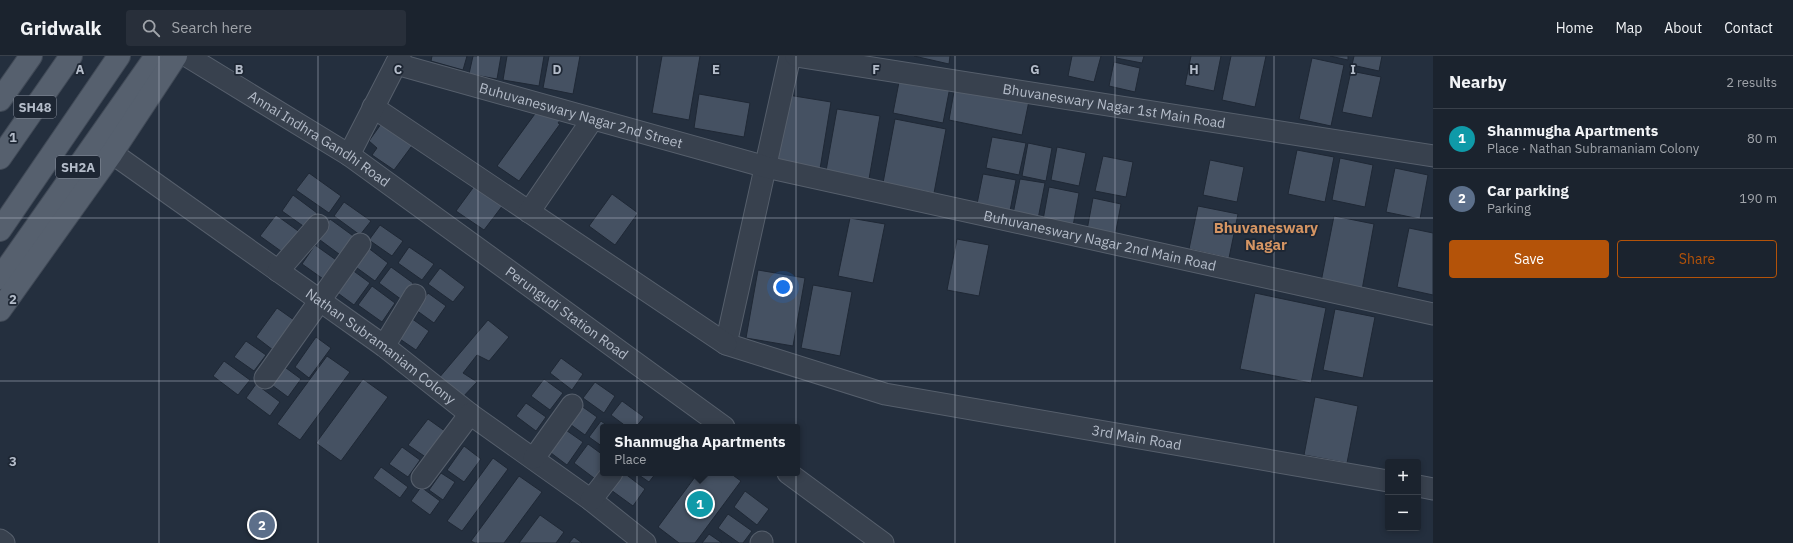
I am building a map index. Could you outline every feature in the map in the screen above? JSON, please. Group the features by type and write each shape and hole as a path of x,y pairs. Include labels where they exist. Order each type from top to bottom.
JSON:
{"main road":[{"path":"0,100 31,56"},
{"name":"SH48","path":"0,158 71,56"},
{"name":"SH48","path":"0,230 119,56"},
{"name":"SH2A","path":"0,278 156,56"},
{"path":"0,310 112,153 176,56"}],"street":[{"name":"Annai Indhra Gandhi Road","path":"188,56 349,155 409,199"},
{"path":"726,344 790,56"},
{"name":"Bhuvaneswary Nagar 1st Main Road","path":"796,56 1433,156"},
{"path":"349,155 398,60"},
{"name":"Buhuvaneswary Nagar 2nd Street","path":"398,60 592,120 766,167"},
{"name":"3rd Main Road","path":"374,106 726,344 885,394 1385,480"},
{"path":"529,212 592,120"},
{"name":"Nathan Subramaniam Colony","path":"112,153 384,346 470,414 534,458 591,500 645,543"},
{"name":"Buhuvaneswary Nagar 2nd Main Road","path":"766,167 1433,314"},
{"name":"Perungudi Station Road","path":"409,199 720,424"},
{"path":"278,271 318,225"},
{"path":"265,378 360,244"},
{"path":"384,346 415,295"},
{"path":"534,458 572,405"},
{"path":"422,478 470,414"},
{"path":"591,500 610,476"},
{"path":"792,476 883,543"},
{"path":"1421,487 1433,489"},
{"path":"0,540 4,543"}],"building":[{"path":"432,56 467,56 463,70 431,61"},
{"path":"473,56 501,56 497,79 469,74"},
{"path":"507,56 544,56 539,86 503,80"},
{"path":"549,56 580,56 573,94 543,88"},
{"path":"662,56 700,56 689,120 652,113"},
{"path":"914,56 950,56 949,64"},
{"path":"1072,56 1101,56 1094,82 1068,76"},
{"path":"1116,56 1144,56 1142,63 1116,58"},
{"path":"1191,56 1221,56 1214,91 1185,85"},
{"path":"1231,56 1266,56 1255,107 1222,100"},
{"path":"1330,56 1348,56 1348,60"},
{"path":"1354,56 1382,56 1379,71 1352,65"},
{"path":"1312,58 1344,65 1331,126 1299,119"},
{"path":"1114,62 1140,68 1135,92 1109,86"},
{"path":"1351,71 1381,77 1372,118 1342,112"},
{"path":"900,77 950,87 943,123 893,113"},
{"path":"955,86 1029,101 1022,135 949,120"},
{"path":"699,94 750,103 744,137 694,128"},
{"path":"788,95 831,102 820,169 776,162"},
{"path":"837,109 880,116 869,179 826,171"},
{"path":"537,111 561,119 558,123 560,124 519,181 497,166"},
{"path":"386,117 417,139 394,170 372,155 377,148 369,141"},
{"path":"895,119 946,129 934,193 883,183"},
{"path":"992,137 1026,143 1019,175 986,168"},
{"path":"1028,143 1052,148 1046,181 1022,176"},
{"path":"1057,147 1086,153 1079,186 1051,180"},
{"path":"1297,150 1334,157 1325,202 1288,194"},
{"path":"1103,156 1133,162 1126,197 1095,191"},
{"path":"1340,158 1373,165 1365,207 1332,200"},
{"path":"1210,160 1244,167 1237,202 1203,195"},
{"path":"1395,168 1428,175 1420,219 1386,212"},
{"path":"309,173 341,196 329,213 296,190"},
{"path":"983,174 1016,180 1009,216 976,209"},
{"path":"1020,179 1045,183 1038,219 1013,214"},
{"path":"478,181 503,205 484,230 456,211"},
{"path":"1049,187 1079,193 1073,226 1043,220"},
{"path":"612,194 638,213 615,245 589,226"},
{"path":"293,195 317,213 306,228 282,211"},
{"path":"1093,198 1121,204 1115,236 1087,230"},
{"path":"344,202 371,221 360,235 334,216"},
{"path":"1198,206 1238,214 1229,258 1189,249"},
{"path":"276,215 301,233 285,254 260,236"},
{"path":"1334,216 1374,224 1362,290 1321,282"},
{"path":"850,218 885,224 873,283 838,276"},
{"path":"330,219 356,238 343,257 316,237"},
{"path":"380,225 403,241 392,256 369,240"},
{"path":"1409,228 1433,233 1433,295 1397,287"},
{"path":"957,239 989,245 979,296 947,290"},
{"path":"315,245 339,262 326,281 302,264"},
{"path":"367,247 388,263 375,281 353,265"},
{"path":"409,247 434,264 422,280 398,263"},
{"path":"391,267 413,283 402,300 379,283"},
{"path":"440,268 465,287 453,302 428,284"},
{"path":"351,269 370,283 354,305 335,291"},
{"path":"758,270 805,278 793,346 746,338"},
{"path":"813,285 852,292 840,356 801,348"},
{"path":"372,286 395,303 382,322 358,305"},
{"path":"428,293 446,306 434,323 416,310"},
{"path":"1255,293 1326,308 1311,383 1240,369"},
{"path":"277,308 294,320 273,350 256,337"},
{"path":"1335,309 1375,317 1363,378 1323,370"},
{"path":"411,318 429,331 416,350 397,337"},
{"path":"488,320 509,337 489,361 477,355 463,373 477,382 461,399 438,379"},
{"path":"316,337 331,348 309,378 295,367"},
{"path":"246,341 266,355 254,371 234,357"},
{"path":"327,356 350,372 300,440 277,424"},
{"path":"561,358 583,374 572,390 550,373"},
{"path":"224,361 250,380 238,395 213,376"},
{"path":"282,365 301,379 288,397 269,383"},
{"path":"363,379 388,397 341,461 316,443"},
{"path":"544,379 563,393 550,410 531,396"},
{"path":"595,382 615,396 604,413 583,398"},
{"path":"256,384 280,402 270,416 246,398"},
{"path":"1315,397 1358,406 1347,463 1304,455"},
{"path":"622,401 644,417 638,424 623,424 611,415"},
{"path":"526,403 546,417 536,431 516,416"},
{"path":"580,405 597,417 585,435 567,422"},
{"path":"428,419 449,434 430,460 408,445"},
{"path":"601,421 605,424 600,424 600,445 589,437"},
{"path":"563,428 583,442 567,465 547,450"},
{"path":"588,444 600,453 601,476 598,481 574,463"},
{"path":"464,446 481,459 464,482 447,470"},
{"path":"402,447 420,460 408,477 389,464"},
{"path":"493,458 508,469 462,531 447,521"},
{"path":"381,467 408,487 400,498 373,478"},
{"path":"441,473 455,482 443,500 429,490"},
{"path":"519,476 542,492 504,543 475,543 471,541"},
{"path":"622,476 628,476 645,489 633,506 611,490"},
{"path":"640,476 654,476 649,482"},
{"path":"696,476 734,476 741,481 695,543 679,543 658,527"},
{"path":"421,487 440,501 430,515 411,501"},
{"path":"745,491 769,509 757,525 734,507"},
{"path":"728,514 752,531 743,543 739,543 718,528"},
{"path":"540,515 564,532 556,543 519,543"},
{"path":"709,534 722,543 702,543"},
{"path":"574,537 582,543 569,543"}],"place":[{"name":"Shanmugha Apartments","path":"700,504"},
{"name":"Car parking","path":"262,525"}],"district":[{"name":"Bhuvaneswary Nagar","path":"1266,236"}]}
